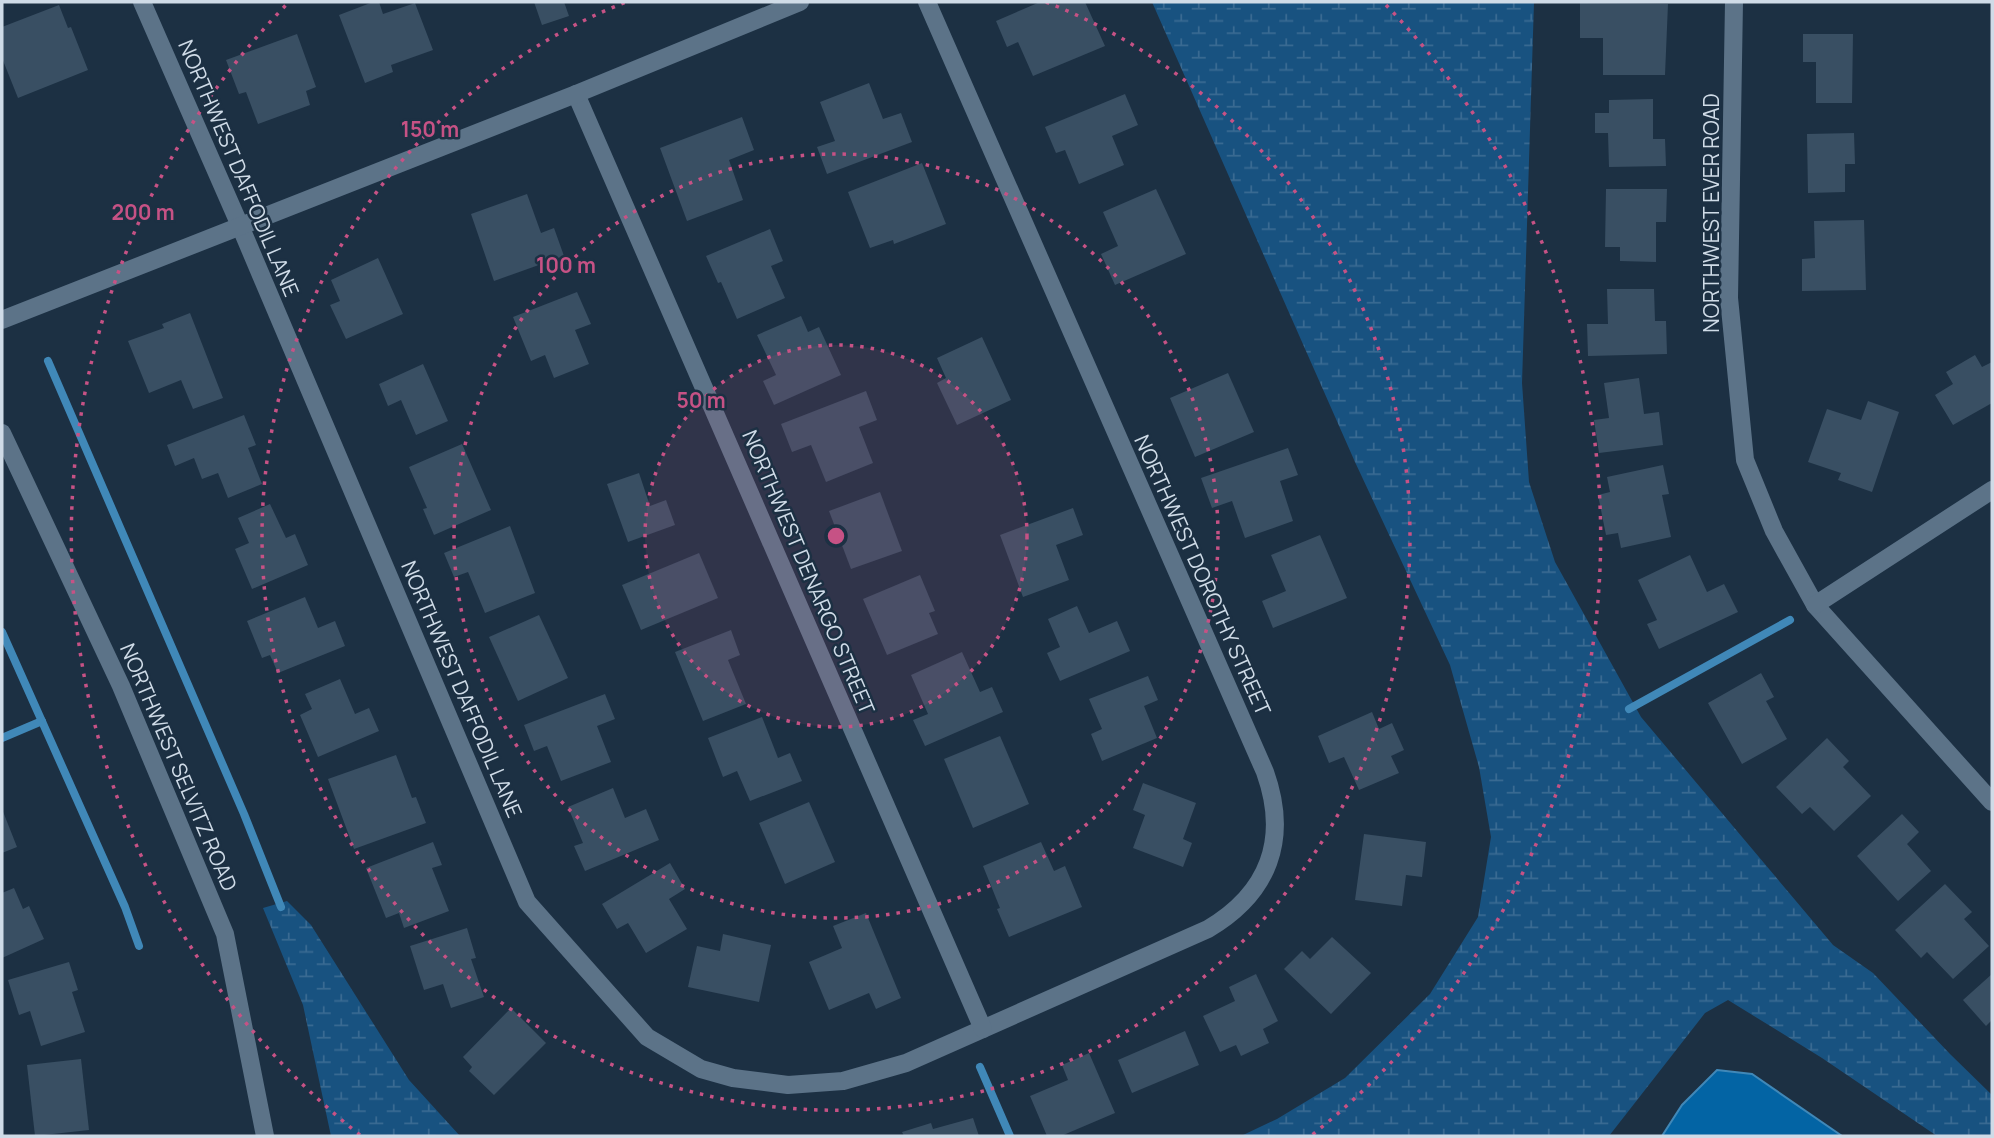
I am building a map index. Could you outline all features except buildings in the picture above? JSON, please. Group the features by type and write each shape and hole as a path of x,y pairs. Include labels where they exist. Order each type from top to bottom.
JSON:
{"street":[{"name":"NORTHWEST DAFFODIL LANE","path":"142,2 241,228 527,902 647,1037 701,1069 733,1078 788,1084 843,1081 906,1063 983,1029"},
{"path":"2,320 241,228 800,2"},
{"name":"NORTHWEST DOROTHY STREET","path":"927,2 1265,772 1273,793 1276,815 1273,848 1261,880 1245,901 1227,917 1208,929 983,1029"},
{"name":"NORTHWEST EVER ROAD","path":"1734,2 1729,298 1745,460 1774,531 1815,605 1992,802"},
{"name":"NORTHWEST DENARGO STREET","path":"576,94 983,1029"},
{"name":"NORTHWEST SELVITZ ROAD","path":"2,433 121,686 225,934 265,1136"},
{"path":"1815,605 1992,490"}],"green space":[{"path":"1152,2 1534,2 1522,383 1529,482 1555,562 1641,717 1833,945 1873,973 1992,1095 1992,1136 1937,1136 1822,1058 1728,1000 1705,1013 1609,1136 1241,1136 1277,1119 1345,1078 1430,994 1478,917 1491,837 1479,767 1450,665 1355,462"},
{"path":"287,901 311,925 409,1080 460,1136 331,1136 303,1005 263,908"}],"shaded area":[{"path":"1717,1070 1752,1074 1842,1136 1662,1136 1682,1105"}],"waterway":[{"path":"48,361 244,814 281,907"},
{"path":"1629,709 1790,620"},
{"path":"2,632 125,907 139,946"},
{"path":"2,738 42,721"},
{"path":"980,1067 1010,1136"}]}
